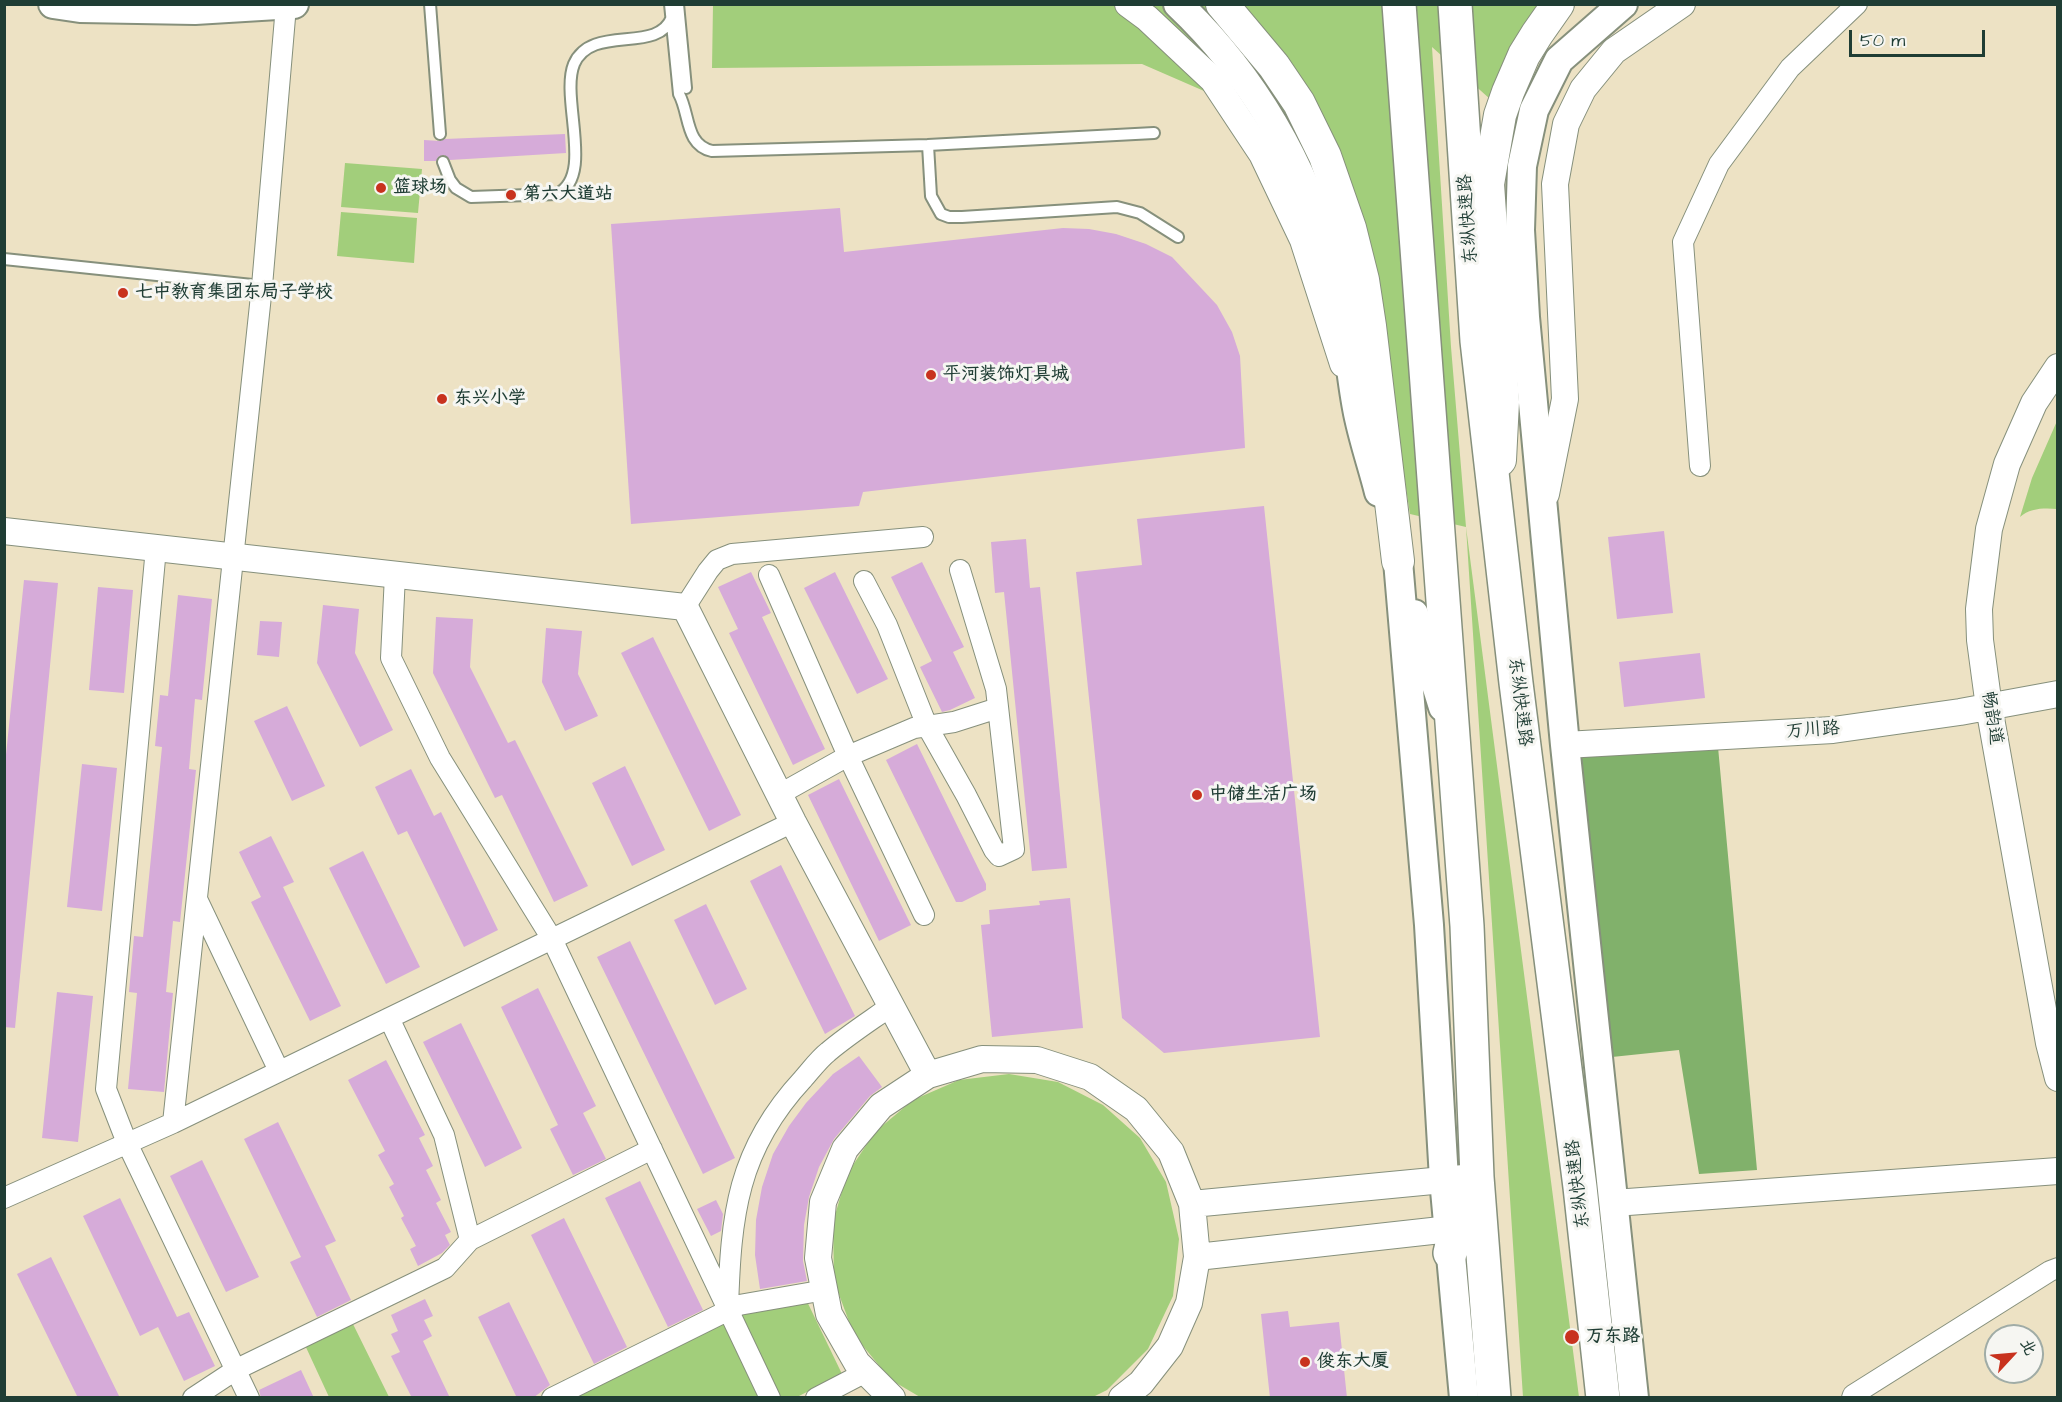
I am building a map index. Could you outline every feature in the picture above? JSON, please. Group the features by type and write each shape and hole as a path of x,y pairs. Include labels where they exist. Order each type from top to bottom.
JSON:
{"highway":[{"path":"1399,4 1467,926 1475,1144 1463,1178 1459,1234 1494,1398"},
{"name":"东纵快速路","path":"1455,4 1477,341 1580,1187 1603,1398"}],"main road":[{"path":"53,4 80,8 195,10 290,5"},
{"path":"1178,4 1202,27 1263,105 1305,186 1334,266 1357,410 1398,561 1454,744"},
{"path":"1222,4 1274,66 1299,103 1324,156 1350,228 1363,280 1398,561 1429,925 1463,1178"},
{"path":"1498,524 1503,402 1488,184 1500,115 1508,92 1524,55 1558,4"},
{"path":"1508,92 1540,45 1580,4"},
{"path":"1623,4 1559,60 1534,110 1521,166 1520,230 1525,318 1565,745 1634,1398"},
{"path":"1459,1234 1464,1398"}],"street":[{"path":"1128,4 1147,18 1213,80 1262,154 1303,240 1357,410"},
{"path":"1544,506 1565,399 1556,184 1566,124 1583,89 1614,51 1682,4"},
{"path":"1700,466 1683,242 1719,164 1790,68 1857,4"},
{"path":"173,1123 235,557 290,5"},
{"name":"畅韵道","path":"2058,367 2034,403 2012,454 1989,529 1980,609 1980,640 1989,707 2049,1043 2058,1078"},
{"path":"4,531 685,607"},
{"path":"685,607 717,560 732,554 922,537"},
{"path":"156,548 106,1089 127,1143 249,1398"},
{"path":"864,581 886,625 927,726 999,856 1014,849 996,689 960,570"},
{"path":"396,575 392,658 440,758 552,939 770,1398"},
{"path":"769,575 848,756 924,915"},
{"path":"685,607 794,822 928,1075"},
{"name":"万川路","path":"1565,745 1833,730 1989,707 2058,694"},
{"path":"780,794 848,756 914,728 954,722 998,708"},
{"path":"4,1198 173,1123 794,822"},
{"path":"197,899 279,1071"},
{"path":"728,1311 730,1253 737,1199 756,1144 784,1099 827,1053 891,1006"},
{"path":"389,1018 444,1134 470,1240"},
{"path":"892,1398 857,1364 830,1314 818,1258 823,1202 845,1149 881,1106 928,1075 982,1059 1037,1060 1090,1077 1136,1108 1171,1152 1191,1204 1197,1257 1189,1303 1170,1346 1141,1383 1122,1398"},
{"path":"193,1398 237,1369 445,1268 470,1240 652,1149"},
{"path":"1614,1203 2058,1171"},
{"path":"1191,1204 1463,1178"},
{"path":"1197,1257 1459,1234"},
{"path":"1852,1398 1853,1395 2058,1268"},
{"path":"552,1398 739,1305 825,1290"},
{"path":"816,1398 866,1372"}],"lane":[{"path":"430,4 440,134"},
{"path":"670,4 679,94 684,103 695,143 703,149 712,151 928,145 1154,134"},
{"path":"678,4 686,93 684,103"},
{"path":"443,162 456,188 471,196 556,194 565,190 574,173 570,96 571,74 575,63 581,54 597,44 658,33 667,27 672,16"},
{"path":"928,145 931,196 941,214 949,217 1117,207 1140,213 1178,237"},
{"path":"4,259 262,286"}],"green space":[{"path":"713,5 1548,5 1490,99 1432,47 1451,347 1466,527 1410,514 1372,268 1335,148 1142,64 712,68"},
{"name":"篮球场","path":"345,163 422,169 418,213 341,207"},
{"name":"篮球场","path":"341,212 417,218 414,263 337,256"},
{"path":"2057,421 2057,509 2033,510 2020,517 2032,478"},
{"path":"1466,527 1579,1397 1523,1397"},
{"path":"1718,747 1757,1170 1699,1174 1679,1050 1612,1057 1578,753"},
{"path":"1009,1074 1058,1082 1103,1105 1140,1138 1166,1182 1179,1239 1173,1296 1148,1349 1107,1390 1093,1397 920,1397 891,1380 854,1335 834,1281 833,1222 847,1174 875,1132 913,1100 959,1080"},
{"path":"801,1289 842,1374 797,1397 561,1398 756,1301"},
{"path":"351,1320 389,1397 329,1397 304,1343"}],"building":[{"path":"565,134 566,153 450,160 444,155 438,157 436,161 424,161 424,140"},
{"name":"平河装饰灯具城","path":"840,208 844,252 1063,228 1089,229 1116,234 1146,244 1172,257 1217,305 1232,332 1240,356 1245,448 863,492 859,506 631,524 611,224"},
{"name":"中储生活广场","path":"1264,506 1320,1037 1164,1053 1122,1018 1076,572 1142,565 1137,519"},
{"path":"1664,531 1673,613 1617,619 1608,537"},
{"path":"1026,539 1030,588 1040,587 1067,868 1032,871 1004,592 995,593 991,542"},
{"path":"922,562 964,647 953,652 975,698 942,712 920,667 932,661 891,577"},
{"path":"751,572 771,613 762,617 825,749 793,765 729,633 738,629 718,587"},
{"path":"835,572 888,679 857,694 804,588"},
{"path":"24,580 58,583 15,1028 4,1027 4,774"},
{"path":"98,587 133,590 124,693 89,690"},
{"path":"178,595 212,599 202,700 195,699 189,769 196,770 180,922 173,921 166,992 173,993 164,1092 128,1089 137,993 129,992 134,936 143,937 162,747 155,746 160,695 168,696"},
{"path":"323,605 359,609 355,653 393,730 360,747 317,663"},
{"path":"436,617 473,619 470,667 508,743 515,740 588,886 554,902 502,795 495,798 433,673"},
{"path":"260,621 282,622 279,657 257,655"},
{"path":"546,628 582,631 578,674 598,716 565,731 542,682"},
{"path":"653,637 741,815 709,831 621,653"},
{"path":"1700,653 1705,698 1624,707 1619,662"},
{"path":"287,706 325,786 292,801 254,721"},
{"path":"917,744 986,884 986,890 962,902 956,902 886,760"},
{"path":"82,764 117,768 102,911 67,907"},
{"path":"625,766 665,850 632,866 592,783"},
{"path":"411,769 434,816 441,812 498,930 464,947 407,831 398,835 375,787"},
{"path":"839,779 911,925 879,941 808,795"},
{"path":"271,836 294,882 283,887 341,1006 310,1021 251,902 261,897 239,852"},
{"path":"363,851 420,967 386,984 329,868"},
{"path":"781,865 855,1016 825,1034 750,881"},
{"path":"1070,898 1083,1028 992,1037 981,925 990,924 989,910 1040,905 1039,901"},
{"path":"706,904 747,989 715,1005 674,920"},
{"path":"630,941 735,1158 703,1174 597,957"},
{"path":"538,988 596,1106 583,1113 606,1159 573,1175 550,1129 558,1125 501,1007"},
{"path":"57,992 93,996 78,1142 42,1138"},
{"path":"461,1023 522,1148 485,1167 423,1042"},
{"path":"859,1056 882,1087 870,1096 834,1139 819,1167 809,1197 804,1225 803,1261 807,1281 760,1289 755,1255 756,1220 762,1187 773,1154 806,1103 833,1074"},
{"path":"386,1060 425,1135 419,1138 433,1166 426,1170 441,1200 436,1203 451,1232 445,1235 450,1245 442,1253 418,1266 410,1249 416,1246 401,1218 404,1216 389,1187 394,1184 378,1155 385,1151 348,1080"},
{"path":"278,1122 336,1241 325,1246 351,1300 317,1317 290,1262 301,1257 244,1139"},
{"path":"202,1160 259,1277 226,1292 170,1176"},
{"path":"640,1181 703,1310 668,1327 605,1198"},
{"path":"120,1198 177,1317 189,1312 215,1366 184,1381 158,1327 140,1336 83,1216"},
{"path":"716,1200 723,1214 721,1231 711,1236 697,1209"},
{"path":"564,1218 627,1347 594,1364 531,1235"},
{"path":"51,1257 120,1398 78,1398 17,1274"},
{"path":"425,1299 433,1316 424,1320 432,1336 423,1341 450,1398 412,1398 391,1356 400,1352 391,1334 398,1331 391,1315"},
{"path":"509,1302 550,1385 533,1398 517,1398 478,1317"},
{"name":"俊东大厦","path":"1288,1311 1290,1327 1339,1322 1347,1398 1270,1398 1261,1314"},
{"path":"301,1370 314,1398 261,1398 259,1390"}],"place":[{"name":"篮球场","path":"381,188"},
{"name":"第六大道站","path":"511,195"},
{"name":"七中教育集团东局子学校","path":"123,293"},
{"name":"平河装饰灯具城","path":"931,375"},
{"name":"东兴小学","path":"442,399"},
{"name":"中储生活广场","path":"1197,795"},
{"name":"万东路","path":"1572,1337"},
{"name":"俊东大厦","path":"1305,1362"}]}
